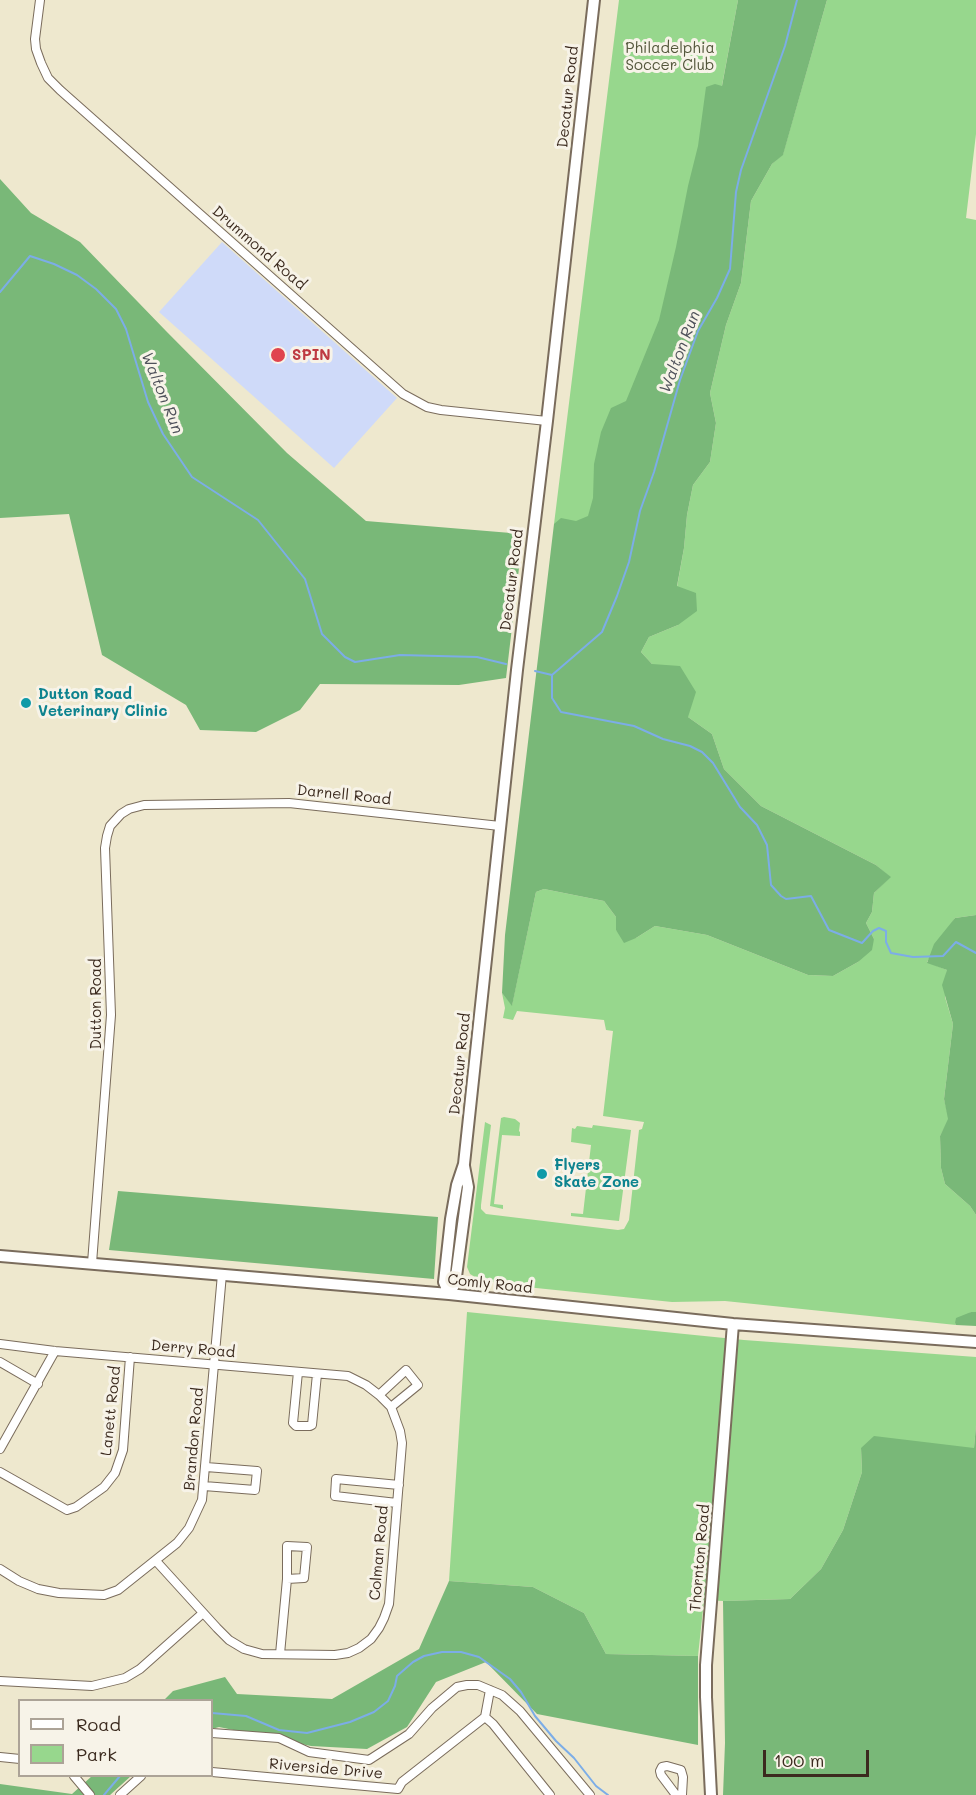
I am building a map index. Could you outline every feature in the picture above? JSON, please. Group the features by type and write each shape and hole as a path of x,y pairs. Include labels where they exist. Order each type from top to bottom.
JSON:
{"street":[{"name":"Drummond Road","path":"40,0 35,39 38,56 48,78 403,394 426,406 441,410 547,422"},
{"name":"Decatur Road","path":"448,1294 455,1284 468,1187 464,1164 594,0"},
{"name":"Darnell Road","path":"185,805 290,803 500,826"},
{"name":"Dutton Road","path":"92,1263 111,1015 105,848 107,836 110,826 129,809 144,805 185,805"},
{"name":"Comly Road","path":"0,1256 448,1294 733,1324 976,1342"},
{"name":"Brandon Road","path":"1,1571 38,1589 59,1593 104,1595 118,1590 156,1561 177,1543 189,1528 202,1500 204,1486 222,1274"},
{"name":"Thornton Road","path":"711,1795 706,1665 733,1324"},
{"name":"Derry Road","path":"0,1344 55,1351 348,1376 379,1395"},
{"path":"0,1449 55,1351"},
{"name":"Lanett Road","path":"0,1472 67,1510 76,1507 104,1487 115,1473 123,1450 130,1357"},
{"path":"0,1362 38,1384"},
{"path":"379,1395 406,1370 418,1385 391,1407"},
{"path":"298,1372 293,1423 296,1426 312,1425 317,1374"},
{"name":"Colman Road","path":"156,1561 229,1640 244,1649 262,1654 335,1655 359,1648 371,1639 384,1618 388,1604 399,1485 402,1443 400,1431 391,1407 379,1395"},
{"path":"204,1486 255,1490 257,1471 206,1467"},
{"path":"397,1503 335,1496 336,1479 399,1485"},
{"path":"280,1654 287,1579 287,1546 307,1547 304,1578 287,1579"},
{"path":"0,1681 92,1686 125,1678 140,1669 203,1613"},
{"path":"213,1732 279,1738 309,1752 369,1760 409,1734 432,1708 457,1687 472,1684 502,1695 520,1711 590,1795"},
{"path":"490,1690 485,1718 493,1724 550,1795"},
{"name":"Riverside Drive","path":"213,1772 398,1792 402,1782 485,1718"},
{"path":"0,1757 18,1759"},
{"path":"676,1795 660,1775 660,1768 667,1766 681,1770 682,1795"},
{"path":"75,1777 90,1795"},
{"path":"120,1795 140,1777"}],"shaded area":[{"name":"SPIN","path":"222,242 397,398 334,468 159,312"}],"green space":[{"name":"Philadelphia Soccer Club","path":"619,0 738,0 711,144 661,358 591,527 554,524"},
{"path":"738,0 827,0 783,155 772,164 751,201 741,283 726,325 710,393 716,423 710,462 693,485 677,586 696,593 697,611 678,625 649,637 641,652 652,664 680,666 696,692 688,717 712,734 724,769 761,806 876,865 891,877 874,893 872,912 866,923 874,939 872,950 858,962 833,976 808,975 707,935 655,926 624,943 616,930 616,917 604,901 544,889 536,892 512,1006 502,993 505,935 554,524 561,518 576,521 588,516 593,498 594,464 601,432 611,408 626,401 659,320 698,146 706,87 715,84 722,86"},
{"path":"827,0 976,0 976,134 966,218 976,220 976,915 955,918 927,962 947,970 945,997 953,1024 944,1099 949,1119 940,1136 941,1168 945,1184 970,1206 976,1215 976,1312 971,1312 955,1323 956,1325 725,1301 672,1302 507,1285 475,1277 470,1274 467,1267 485,1122 491,1125 481,1205 481,1209 486,1214 618,1230 624,1229 629,1220 639,1130 642,1129 644,1122 603,1116 613,1031 606,1030 604,1020 517,1011 513,1020 503,1018 505,1008 502,993 512,1005 536,892 544,889 604,901 616,917 616,930 636,938 655,926 707,935 808,975 833,976 858,962 874,939 866,923 872,912 874,893 890,877 876,865 761,806 724,769 712,734 688,717 652,664 641,652 649,637 678,625 677,587 687,515 693,485 710,462 716,423 710,393 726,325 741,283 751,201 772,164 783,154"},
{"path":"0,179 31,213 80,242 287,453 366,521 523,534 506,678 459,685 320,684 300,710 256,732 200,730 186,705 102,655 69,514 0,518"},
{"path":"976,915 976,1215 970,1206 945,1184 941,1168 940,1136 948,1119 944,1099 953,1024 942,985 947,970 927,963 934,944 955,918"},
{"path":"501,1118 515,1119 520,1123 520,1136 502,1135 494,1204 503,1205 503,1209 490,1206"},
{"path":"593,1125 631,1130 619,1221 571,1216 571,1213 583,1214 591,1145 571,1142 572,1128 575,1129 577,1126 592,1128"},
{"path":"118,1191 438,1217 434,1279 109,1250"},
{"path":"467,1312 744,1340 976,1357 974,1448 861,1448 862,1472 843,1530 821,1569 790,1599 704,1600 698,1656 606,1654 584,1613 533,1587 449,1581"},
{"path":"976,1312 976,1326 956,1325 956,1318"},
{"path":"976,1425 976,1795 723,1795 725,1743 723,1601 790,1599 821,1569 843,1530 862,1472 861,1448 874,1436 974,1448"},
{"path":"449,1581 533,1587 584,1613 606,1654 698,1656 698,1745 537,1714 486,1662 436,1682 407,1727 367,1749 311,1746 219,1727 213,1729 213,1699 165,1699 173,1691 225,1677 237,1694 332,1699 419,1649"},
{"path":"91,1777 130,1777 110,1795 0,1795 0,1784 72,1794"}],"waterway":[{"name":"Walton Run","path":"552,675 602,632 617,596 629,562 640,511 654,472 680,380 698,331 730,269 736,192 741,170 785,46 797,0"},
{"name":"Walton Run","path":"0,292 30,256 77,275 96,289 116,309 126,329 148,402 163,434 192,477 258,520 305,579 322,634 345,657 355,662 400,655 477,657 506,664"},
{"name":"Walton Run","path":"535,671 552,675"},
{"path":"552,675 552,698 561,712 634,726 702,752 713,763 740,807 757,825 767,845 771,885 786,899 811,896 829,930 862,943 879,928 886,931 886,942 891,953 913,957 943,956 956,942 976,953"},
{"path":"213,1713 246,1716 279,1730 307,1733 350,1722 374,1712 388,1701 397,1676 424,1656 442,1652 461,1652 479,1657 510,1679 521,1692 535,1716 556,1741 574,1758 596,1786 608,1795"},
{"path":"104,1795 119,1777"}],"place":[{"name":"SPIN","path":"278,355"},
{"name":"Dutton Road Veterinary Clinic","path":"26,703"},
{"name":"Flyers Skate Zone","path":"542,1174"}]}
